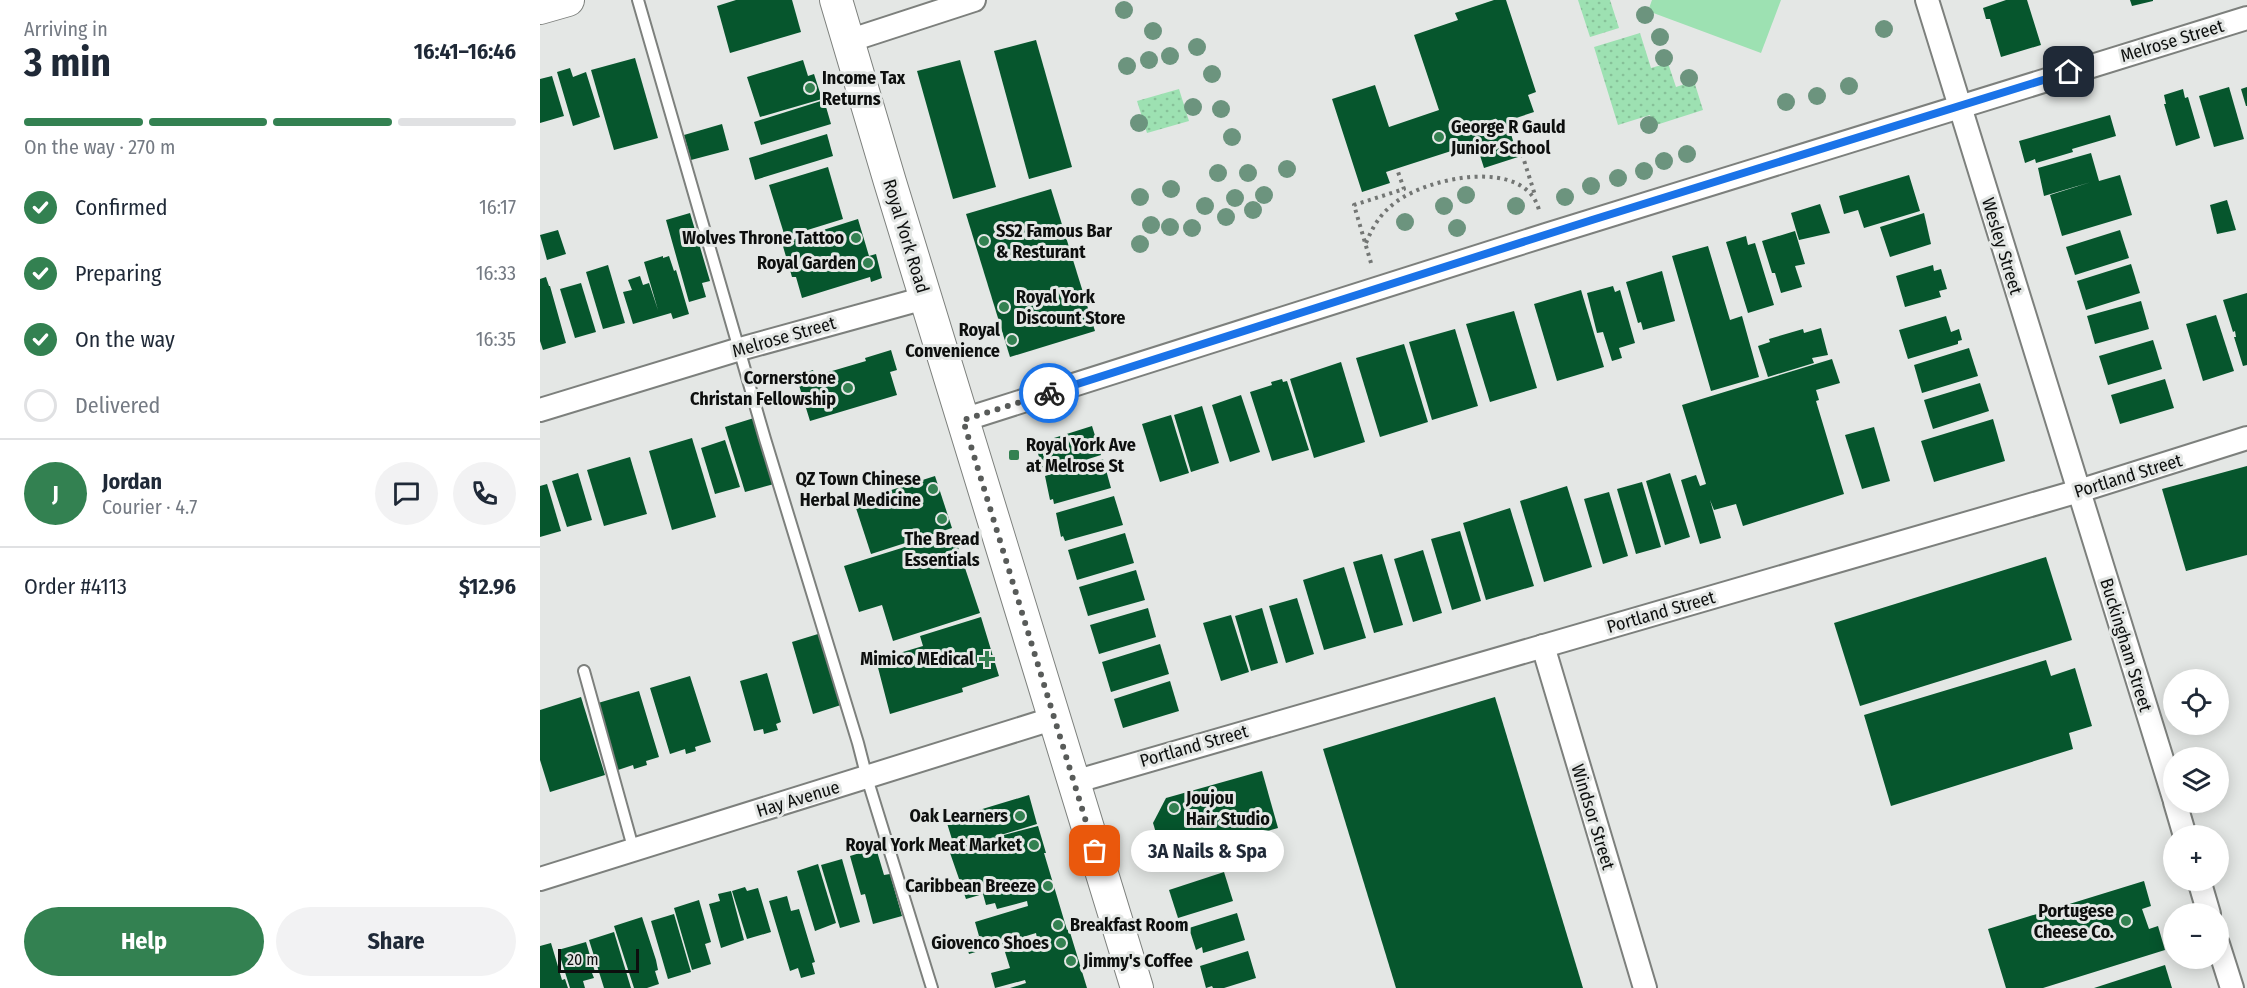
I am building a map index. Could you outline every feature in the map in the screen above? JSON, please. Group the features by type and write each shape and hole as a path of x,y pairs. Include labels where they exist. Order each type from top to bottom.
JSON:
{"main road":[{"path":"540,8 568,0"},
{"name":"Royal York Road","path":"836,0 1137,988"}],"street":[{"path":"848,41 974,0"},
{"name":"Wesley Street","path":"1927,0 2079,491"},
{"name":"Melrose Street","path":"963,420 1958,106 2247,18"},
{"name":"Melrose Street","path":"540,410 740,349 925,298"},
{"name":"Portland Street","path":"1074,782 2079,491 2247,438"},
{"name":"Buckingham Street","path":"2079,491 2163,762"},
{"name":"Windsor Street","path":"1543,646 1645,988"},
{"name":"Hay Avenue","path":"540,879 1055,718"},
{"path":"2226,969 2232,988"}],"lane":[{"path":"638,0 867,778 932,988"},
{"path":"584,671 634,851"}],"path":[{"path":"1521,154 1539,210"},
{"path":"1371,263 1354,205 1404,189 1397,169"},
{"path":"1366,243 1382,213 1398,200 1421,189 1457,178 1487,176 1501,178 1521,185 1536,198"}],"green space":[{"path":"1578,0 1610,0 1619,28 1590,37"},
{"path":"1652,0 1781,0 1761,53 1648,11"},
{"path":"1640,33 1651,68 1668,63 1676,87 1694,81 1703,110 1653,126 1650,115 1618,125 1594,47"},
{"path":"1179,89 1189,121 1147,133 1137,101"}],"building":[{"path":"736,0 792,0 801,32 730,53 717,6"},
{"path":"1494,0 1506,0 1536,92 1528,95 1534,112 1507,121 1518,157 1484,168 1476,143 1386,172 1390,183 1362,192 1332,99 1375,85 1389,127 1439,110 1414,35 1458,20 1455,13"},
{"path":"2006,0 2027,0 2041,45 2001,57 1990,19 1986,19 1983,8"},
{"path":"2130,0 2153,0 2153,1 2132,6"},
{"path":"1036,40 1072,167 1029,179 994,51"},
{"path":"635,58 658,138 614,150 591,70"},
{"path":"803,60 808,76 814,74 822,99 760,117 747,77"},
{"path":"960,60 996,187 953,199 917,71"},
{"path":"570,68 573,77 586,72 600,117 573,126 557,72"},
{"path":"552,76 564,116 540,123 540,79"},
{"path":"2229,87 2244,139 2214,147 2199,96"},
{"path":"2247,87 2247,106 2246,106 2241,89"},
{"path":"2183,89 2185,98 2188,97 2200,138 2176,146 2164,104 2166,104 2164,95"},
{"path":"824,100 831,124 761,145 754,122"},
{"path":"2110,115 2116,136 2036,163 2035,159 2025,163 2019,141"},
{"path":"722,124 729,150 691,160 684,135"},
{"path":"827,134 833,156 755,180 749,158"},
{"path":"2091,153 2099,181 2120,175 2132,215 2062,236 2050,195 2091,182 2044,196 2038,168"},
{"path":"828,167 843,219 785,237 769,185"},
{"path":"1909,175 1920,211 1864,228 1858,210 1844,214 1839,196"},
{"path":"1051,189 1095,331 1010,357 966,214"},
{"path":"2227,200 2236,230 2217,234 2210,205"},
{"path":"1820,204 1830,233 1799,240 1791,213"},
{"path":"690,213 710,281 702,283 706,297 689,302 666,220"},
{"path":"1924,213 1931,244 1890,257 1880,227"},
{"path":"858,219 869,256 876,254 882,278 871,282 870,277 802,298 796,277 792,277 782,243"},
{"path":"558,230 566,254 547,260 540,235"},
{"path":"2120,230 2129,258 2075,275 2066,247"},
{"path":"1795,231 1805,264 1795,266 1802,287 1781,293 1762,241"},
{"path":"1746,236 1748,245 1755,243 1774,305 1748,313 1726,242"},
{"path":"1708,246 1730,320 1742,316 1759,377 1711,391 1672,256"},
{"path":"663,256 663,258 669,256 674,271 676,270 689,314 673,319 671,313 633,324 623,292 632,290 628,280 640,276 643,285 649,283 658,310 644,262"},
{"path":"2131,264 2140,293 2086,310 2077,281"},
{"path":"608,265 625,323 603,329 586,272"},
{"path":"1933,265 1934,271 1941,269 1947,289 1939,291 1941,297 1905,307 1896,276"},
{"path":"1662,271 1675,321 1643,330 1641,322 1638,323 1626,282"},
{"path":"546,277 566,343 543,350 540,341 540,279"},
{"path":"581,283 596,332 575,338 560,289"},
{"path":"1613,286 1615,292 1620,290 1635,343 1619,348 1622,358 1612,361 1603,332 1597,333 1587,293"},
{"path":"1581,290 1604,367 1557,381 1534,304"},
{"path":"2247,293 2247,365 2243,366 2234,337 2236,337 2235,331 2233,332 2223,300"},
{"path":"2141,301 2149,329 2095,344 2087,316"},
{"path":"1514,311 1537,388 1490,402 1466,324"},
{"path":"2216,315 2234,371 2203,381 2186,324"},
{"path":"1946,316 1951,332 1959,329 1962,340 1958,341 1958,344 1908,359 1899,330"},
{"path":"1821,328 1828,355 1812,358 1814,363 1768,377 1758,346 1770,342 1769,339 1803,329 1804,333"},
{"path":"1455,329 1478,406 1432,420 1409,342"},
{"path":"2153,340 2162,369 2108,385 2099,356"},
{"path":"1404,344 1428,422 1380,437 1356,358"},
{"path":"1969,348 1978,376 1922,393 1914,365"},
{"name":"Cornerstone Christan Fellowship","path":"891,350 897,370 890,372 897,395 810,421 798,382 801,381 799,375 813,370 815,376 866,361 865,358"},
{"path":"1832,359 1840,383 1816,390 1819,400 1816,401 1844,494 1743,526 1736,504 1714,510 1710,500 1721,538 1700,544 1681,480 1696,475 1700,486 1706,484 1682,405"},
{"path":"1341,362 1365,442 1314,458 1290,379"},
{"path":"1282,379 1283,382 1287,381 1309,450 1272,461 1250,392"},
{"path":"2165,379 2174,408 2120,424 2111,395"},
{"path":"1980,383 1989,411 1933,429 1924,400"},
{"path":"1241,395 1260,452 1230,462 1212,405"},
{"path":"1202,406 1219,463 1191,472 1174,415"},
{"path":"1171,415 1189,473 1160,482 1142,424"},
{"path":"754,418 774,484 745,492 725,427"},
{"path":"1993,419 2005,461 1934,482 1921,441"},
{"path":"1092,426 1101,455 1044,473 1035,444"},
{"path":"1874,427 1890,481 1862,489 1845,435"},
{"path":"692,438 716,517 672,530 649,451"},
{"path":"725,440 740,487 715,494 701,448"},
{"path":"630,457 647,514 604,526 587,470"},
{"path":"1103,459 1111,488 1054,504 1053,499 1050,500 1045,476"},
{"path":"2247,466 2247,555 2186,571 2162,489"},
{"path":"578,473 592,520 567,527 552,481"},
{"path":"1670,473 1690,537 1665,545 1646,481"},
{"path":"935,476 952,528 871,554 854,502"},
{"path":"1642,482 1661,547 1636,554 1617,489"},
{"path":"547,484 561,531 540,537 540,486"},
{"path":"1567,486 1592,567 1544,582 1520,501"},
{"path":"1609,492 1628,556 1603,564 1584,499"},
{"path":"1114,496 1123,525 1065,541 1063,536 1061,537 1056,513"},
{"path":"1510,508 1534,586 1486,600 1463,523"},
{"path":"1460,531 1481,601 1452,610 1431,539"},
{"path":"953,532 980,613 893,641 882,605 859,612 844,566"},
{"path":"1125,533 1134,563 1077,580 1068,550"},
{"path":"1423,550 1442,613 1413,622 1394,559"},
{"path":"1382,554 1403,625 1374,633 1353,562"},
{"path":"2046,557 2072,640 1860,706 1834,623"},
{"path":"1344,567 1366,638 1324,650 1303,580"},
{"path":"1136,570 1145,600 1088,616 1079,587"},
{"path":"1297,598 1314,654 1286,663 1269,606"},
{"path":"1148,608 1156,637 1099,654 1090,625"},
{"path":"1262,608 1278,663 1251,671 1235,616"},
{"path":"1231,615 1249,672 1221,681 1203,623"},
{"path":"981,617 999,676 962,688 963,692 890,714 876,660 923,646 920,636"},
{"path":"818,634 841,705 813,714 792,642"},
{"path":"1160,644 1169,674 1111,692 1102,662"},
{"path":"2046,660 2051,676 2075,668 2092,726 2069,733 2073,749 1891,806 1864,715"},
{"path":"767,673 781,722 776,724 778,730 764,734 763,729 754,731 740,681"},
{"path":"690,676 711,742 695,747 696,751 686,754 685,749 670,754 650,688"},
{"path":"1170,681 1179,711 1123,728 1114,699"},
{"path":"639,691 659,757 646,761 647,765 634,769 633,765 618,770 598,703"},
{"path":"581,697 605,775 550,792 540,760 540,710"},
{"path":"1495,697 1583,988 1396,988 1323,749"},
{"path":"1262,771 1278,828 1164,859 1153,823 1166,798"},
{"path":"1029,795 1037,824 981,841 1038,826 1067,930 1069,929 1087,988 1010,988 1026,983 1025,980 995,988 991,973 1010,968 1005,952 1034,943 1033,939 1037,938 1036,933 1023,937 1024,941 969,954 965,940 979,936 975,922 1028,906 1027,901 997,909 995,903 986,905 983,894 966,899 949,850 955,849 946,820"},
{"path":"876,848 884,875 890,874 902,916 873,924 865,894 861,895 850,856"},
{"path":"842,859 860,922 840,928 821,865"},
{"path":"818,864 836,923 815,931 797,871"},
{"path":"1224,872 1233,901 1178,918 1169,890"},
{"path":"2144,881 2151,906 2142,909 2149,929 2158,926 2163,951 2043,988 2006,988 1988,929"},
{"path":"745,887 747,891 758,888 771,932 747,939 732,891"},
{"path":"731,891 744,940 721,948 709,904 720,901 718,894"},
{"path":"787,896 791,911 799,909 815,962 812,963 815,974 801,978 798,968 790,971 769,901"},
{"path":"699,900 711,942 705,944 711,964 692,970 674,908"},
{"path":"1237,913 1245,940 1203,953 1202,947 1196,950 1189,928"},
{"path":"674,914 691,972 668,979 651,921"},
{"path":"642,917 656,960 658,970 655,971 659,984 647,988 634,988 614,926"},
{"path":"614,932 631,988 604,988 589,940"},
{"path":"586,942 595,972 592,973 594,978 583,981 585,988 570,988 558,950"},
{"path":"551,943 562,980 565,979 568,988 540,988 540,946"},
{"path":"1248,951 1256,978 1224,988 1213,988 1212,986 1206,988 1200,966"},
{"path":"2163,966 2172,988 2094,988"}],"way so far":[{"path":"1049,393 963,420 1095,851"}],"place":[{"name":"Income Tax Returns","path":"810,88"},
{"name":"George R Gauld Junior School","path":"1439,137"},
{"name":"Wolves Throne Tattoo","path":"856,238"},
{"name":"SS2 Famous Bar & Resturant","path":"984,241"},
{"name":"Royal Garden","path":"868,263"},
{"name":"Royal York Discount Store","path":"1004,307"},
{"name":"Royal Convenience","path":"1012,340"},
{"name":"Cornerstone Christan Fellowship","path":"848,388"},
{"name":"Royal York Ave at Melrose St","path":"1014,455"},
{"name":"QZ Town Chinese Herbal Medicine","path":"933,489"},
{"name":"The Bread Essentials","path":"942,519"},
{"name":"Mimico MEdical","path":"987,659"},
{"name":"Joujou Hair Studio","path":"1174,808"},
{"name":"Oak Learners","path":"1020,816"},
{"name":"Royal York Meat Market","path":"1034,845"},
{"name":"3A Nails & Spa","path":"1095,851"},
{"name":"Caribbean Breeze","path":"1048,886"},
{"name":"Portugese Cheese Co.","path":"2126,921"},
{"name":"Breakfast Room","path":"1058,925"},
{"name":"Giovenco Shoes","path":"1061,943"},
{"name":"Jimmy's Coffee","path":"1071,961"}],"route":[{"path":"1049,393 1592,220 2069,72"}]}
